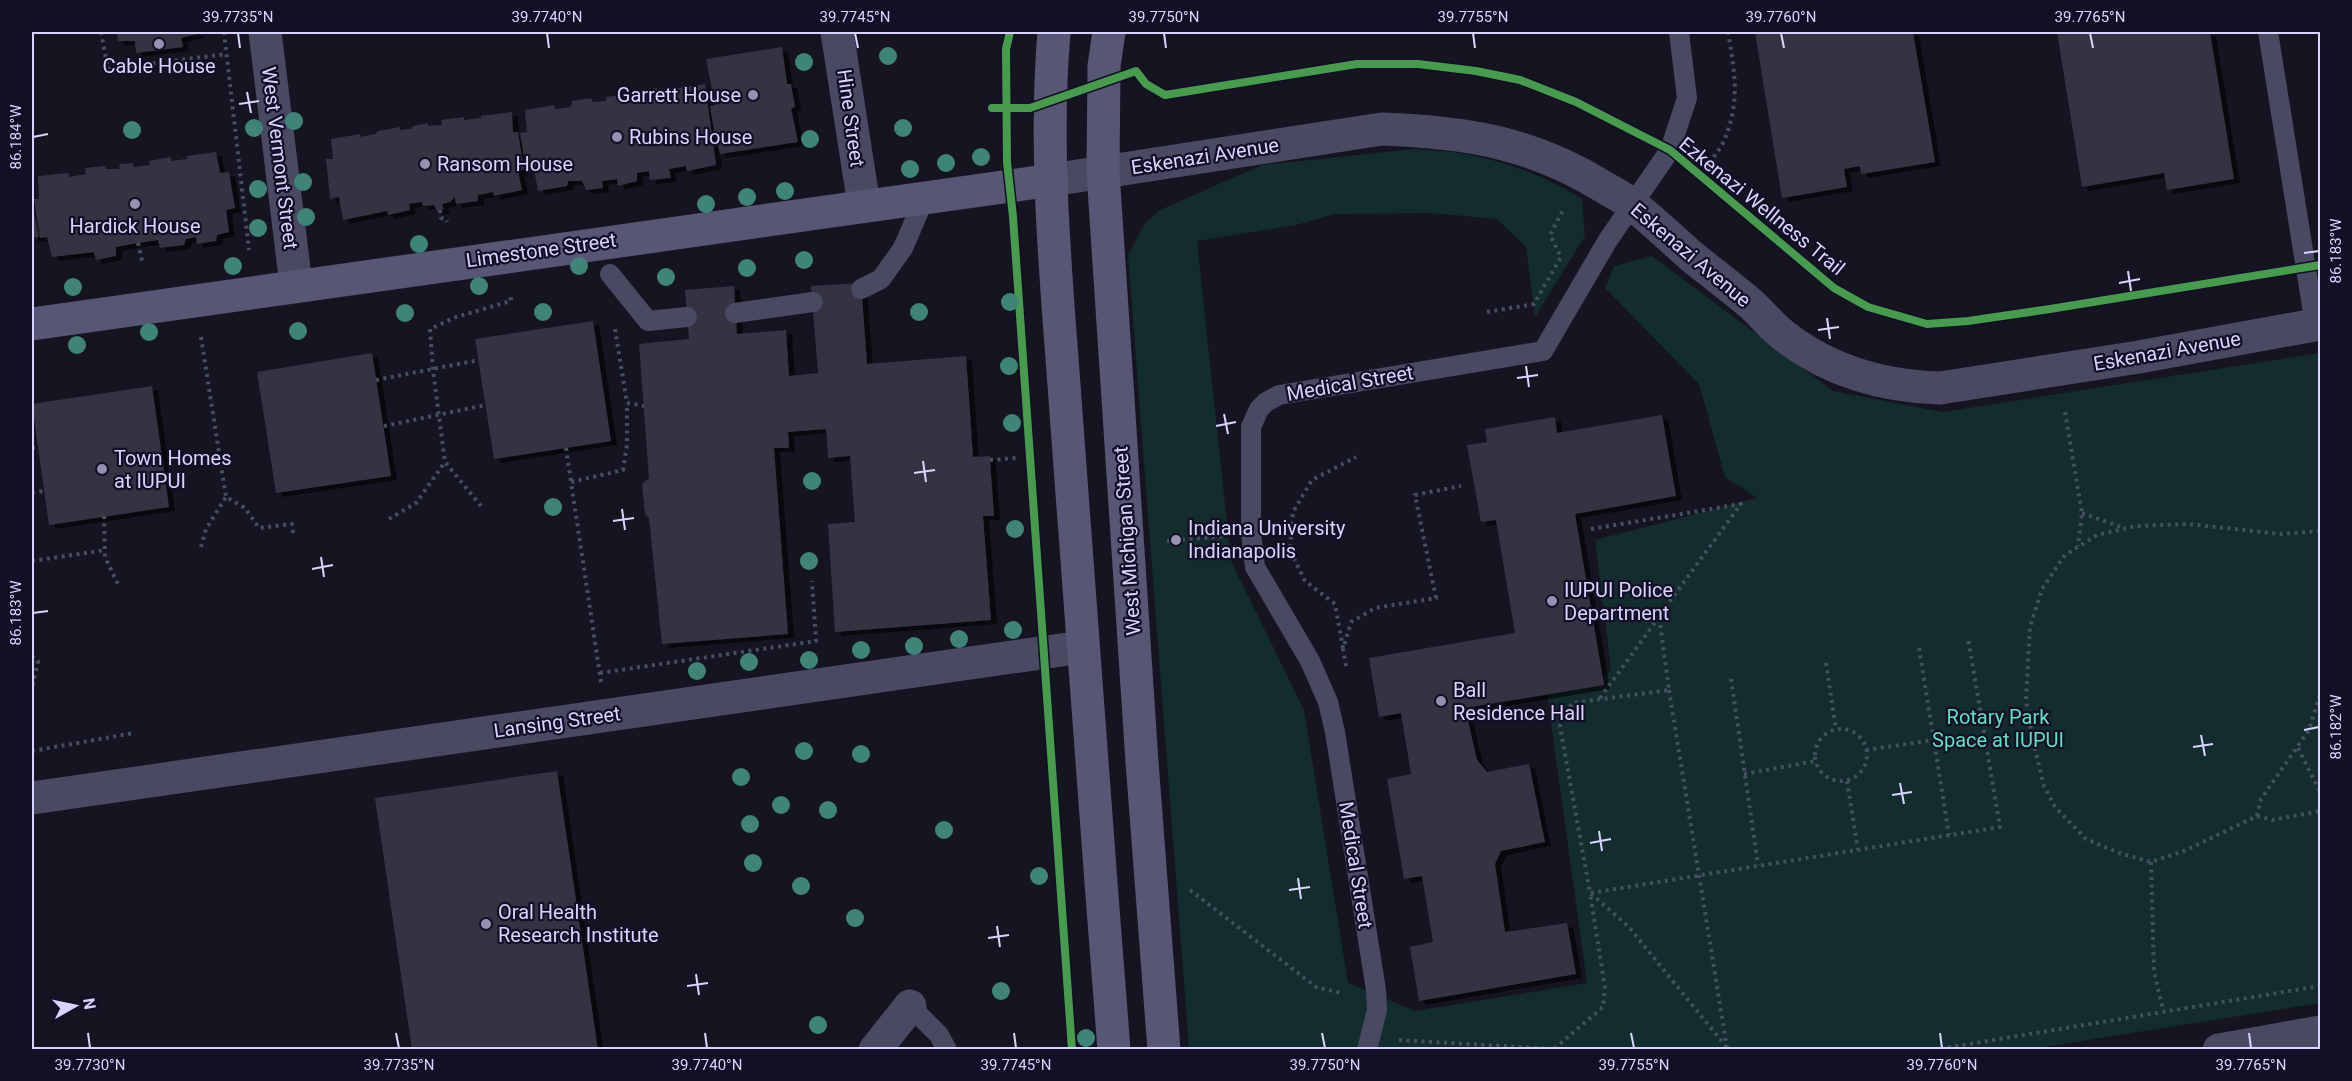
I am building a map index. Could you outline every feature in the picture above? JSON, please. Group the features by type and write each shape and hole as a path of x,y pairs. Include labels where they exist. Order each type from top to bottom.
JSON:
{"main road":[{"path":"1054,32 1050,101 1052,180 1082,647 1114,1050"},
{"name":"West Michigan Street","path":"1109,32 1104,66 1103,172 1139,727 1164,1050"},
{"name":"Limestone Street","path":"32,324 1052,180"}],"street":[{"name":"West Vermont Street","path":"264,32 296,285"},
{"name":"Hine Street","path":"837,32 864,205"},
{"name":"Eskenazi Avenue","path":"1052,180 1382,129 1431,130 1479,138 1526,150 1570,167 1632,204 1753,306 1775,329 1801,348 1849,373 1885,384 1940,388 2139,357 2318,325"},
{"name":"Lansing Street","path":"32,798 1082,647"},
{"path":"875,1050 910,1006"},
{"path":"2219,1050 2320,1032"}],"lane":[{"name":"Medical Street","path":"1367,1050 1377,1010 1376,990 1335,732 1324,689 1315,670 1255,567 1251,533 1251,427 1259,409 1266,402 1285,393 1543,351 1608,240 1670,150 1687,98 1678,32"},
{"path":"2268,32 2318,325"},
{"path":"861,289 881,279 903,248 925,197"},
{"path":"610,274 648,321 687,317"},
{"path":"735,313 813,302"},
{"path":"910,1006 939,1035 947,1050"}],"path":[{"path":"101,32 108,69 227,54"},
{"path":"224,32 249,249"},
{"path":"1702,177 1721,147 1734,113 1736,79 1728,32"},
{"path":"440,210 441,218 446,219 447,222"},
{"path":"1487,312 1534,304 1561,257 1550,234 1563,210"},
{"path":"138,243 142,265"},
{"path":"481,506 445,462 430,329 456,317 511,301 510,289"},
{"path":"572,482 623,470 627,445 627,403 614,321"},
{"path":"201,337 226,497 206,529 201,547"},
{"path":"376,380 479,360"},
{"path":"627,403 644,406"},
{"path":"384,426 486,405"},
{"path":"2065,412 2082,513 2078,546"},
{"path":"32,448 38,447"},
{"path":"566,448 600,673 604,716"},
{"path":"1347,672 1335,604 1305,581 1290,550 1293,512 1312,480 1356,457"},
{"path":"990,460 1016,458"},
{"path":"389,519 416,503 445,462"},
{"path":"1343,649 1351,622 1375,608 1436,598 1415,495 1461,486"},
{"path":"32,493 44,491"},
{"path":"226,497 244,508 260,528 292,524 293,533"},
{"path":"1591,529 1741,504 1599,699"},
{"path":"2082,513 2125,529"},
{"path":"104,516 105,557 118,584"},
{"path":"2320,531 2281,534 2188,524 2136,526 2097,535 2065,555 2042,589 2030,627 2026,700 2044,786 2055,807 2086,839 2120,853 2151,862 2184,851 2257,816 2272,820 2320,812"},
{"path":"1167,541 1251,533"},
{"path":"32,561 105,550"},
{"path":"600,673 816,641 813,581"},
{"path":"1659,616 1728,1049"},
{"path":"1590,893 2000,827 1968,638"},
{"path":"1919,648 1949,835"},
{"path":"32,656 38,661 32,689"},
{"path":"1826,663 1836,730"},
{"path":"1731,679 1758,865"},
{"path":"1554,1049 1603,1008 1605,988 1560,726 1572,703 1670,690"},
{"path":"2257,816 2261,799 2309,730 2320,695"},
{"path":"1836,730 1855,733 1862,740 1866,750 1867,759 1864,768 1858,775 1847,781 1833,780 1819,769 1816,761 1817,746 1823,737 1836,730"},
{"path":"32,752 134,733"},
{"path":"1866,750 1934,740"},
{"path":"2298,747 2320,792"},
{"path":"1744,774 1816,761"},
{"path":"1847,781 1858,850"},
{"path":"2151,862 2154,972 2163,1010"},
{"path":"1190,890 1316,987 1341,993"},
{"path":"1590,893 1628,926 1728,1049"},
{"path":"1933,1050 2163,1010 2320,986"},
{"path":"1392,1040 1554,1049 1728,1049"}],"green space":[{"name":"Rotary Park Space at IUPUI","path":"1414,149 1454,152 1508,165 1539,176 1582,199 1585,236 1535,317 1526,247 1497,219 1431,213 1335,214 1296,225 1197,241 1231,561 1304,710 1348,983 1415,1011 1587,983 1547,694 1596,686 1611,669 1595,540 1757,498 1725,477 1699,384 1605,288 1614,266 1652,256 1833,391 1943,412 2320,353 2320,1003 2032,1049 1189,1049 1128,255 1145,223 1160,210 1262,165"}],"building":[{"name":"Cable House","path":"117,32 197,32 197,34 181,38 183,47 136,53 135,41 118,41"},
{"path":"1755,32 1913,32 1935,162 1861,174 1860,166 1844,169 1847,187 1782,198"},
{"path":"2057,32 2210,32 2234,179 2167,190 2164,173 2082,187"},
{"name":"Garrett House","path":"782,47 787,84 791,84 795,107 791,108 798,142 720,154 710,106 715,105 706,59"},
{"name":"Rubins House","path":"705,84 716,165 687,171 686,166 669,169 671,178 650,180 649,171 637,173 637,181 618,186 617,179 602,181 603,188 586,190 582,181 568,181 567,186 538,191 534,169 526,169 520,133 527,132 525,110 554,105 555,109 571,107 572,101 591,98 593,102 606,101 606,97 622,95 623,99 635,96 634,92 657,88 657,93 674,92 673,89"},
{"name":"Ransom House","path":"512,112 513,132 518,132 524,169 518,171 522,190 494,196 493,192 478,195 478,201 456,204 455,197 450,202 442,204 444,209 437,211 434,205 423,206 422,202 409,204 410,210 388,215 387,211 343,220 339,197 330,199 326,159 333,159 331,139 360,134 361,137 400,127 400,130 411,129 413,126 428,123 428,126 442,125 441,120 464,117 464,120"},
{"name":"Hardick House","path":"216,152 220,173 229,172 235,208 226,210 229,232 217,235 216,241 197,244 196,237 186,239 184,245 160,248 158,240 138,243 116,247 116,256 96,260 94,252 52,257 47,237 40,238 34,199 39,199 38,176 69,173 69,177 86,174 85,168 105,166 106,169 119,169 120,164 133,163 134,167 150,165 149,161 171,157 171,161 187,159 187,156"},
{"path":"32,203 39,237 32,238"},
{"path":"861,283 867,364 966,356 973,457 990,456 994,516 983,516 991,620 835,632 828,524 855,522 850,456 828,458 826,429 788,432 789,448 774,448 788,634 662,644 649,518 645,514 642,484 649,478 639,344 689,339 685,290 734,286 737,334 786,330 789,376 818,373 811,286"},
{"path":"593,321 611,441 494,459 475,339"},
{"name":"Town Homes at IUPUI","path":"372,353 391,476 276,493 257,372"},
{"name":"Town Homes at IUPUI","path":"152,386 169,507 49,525 32,404"},
{"name":"Ball Residence Hall","path":"1662,415 1676,496 1575,514 1604,685 1465,708 1477,760 1487,772 1529,764 1545,842 1501,851 1495,864 1505,932 1567,923 1576,974 1419,1001 1410,947 1433,942 1422,876 1404,879 1387,779 1411,774 1401,713 1379,717 1369,658 1515,633 1496,520 1481,522 1467,445 1487,442 1485,429 1555,417 1557,433"},
{"name":"Oral Health Research Institute","path":"557,771 598,1050 412,1050 375,798"}],"cycle path":[{"path":"1010,32 1006,49 1007,162 1013,217 1072,1050"},
{"name":"Ezkenazi Wellness Trail","path":"992,108 1030,108 1136,71 1146,84 1165,95 1357,64 1418,64 1476,71 1520,80 1576,102 1670,150 1834,288 1868,307 1927,324 1968,321 2050,309 2320,265"}],"place":[{"name":"Cable House","path":"159,44"},
{"name":"Garrett House","path":"753,95"},
{"name":"Rubins House","path":"617,137"},
{"name":"Ransom House","path":"425,164"},
{"name":"Hardick House","path":"135,204"},
{"name":"Town Homes at IUPUI","path":"102,469"},
{"name":"Indiana University Indianapolis","path":"1176,540"},
{"name":"IUPUI Police Department","path":"1552,601"},
{"name":"Ball Residence Hall","path":"1441,701"},
{"name":"Oral Health Research Institute","path":"486,924"}]}
